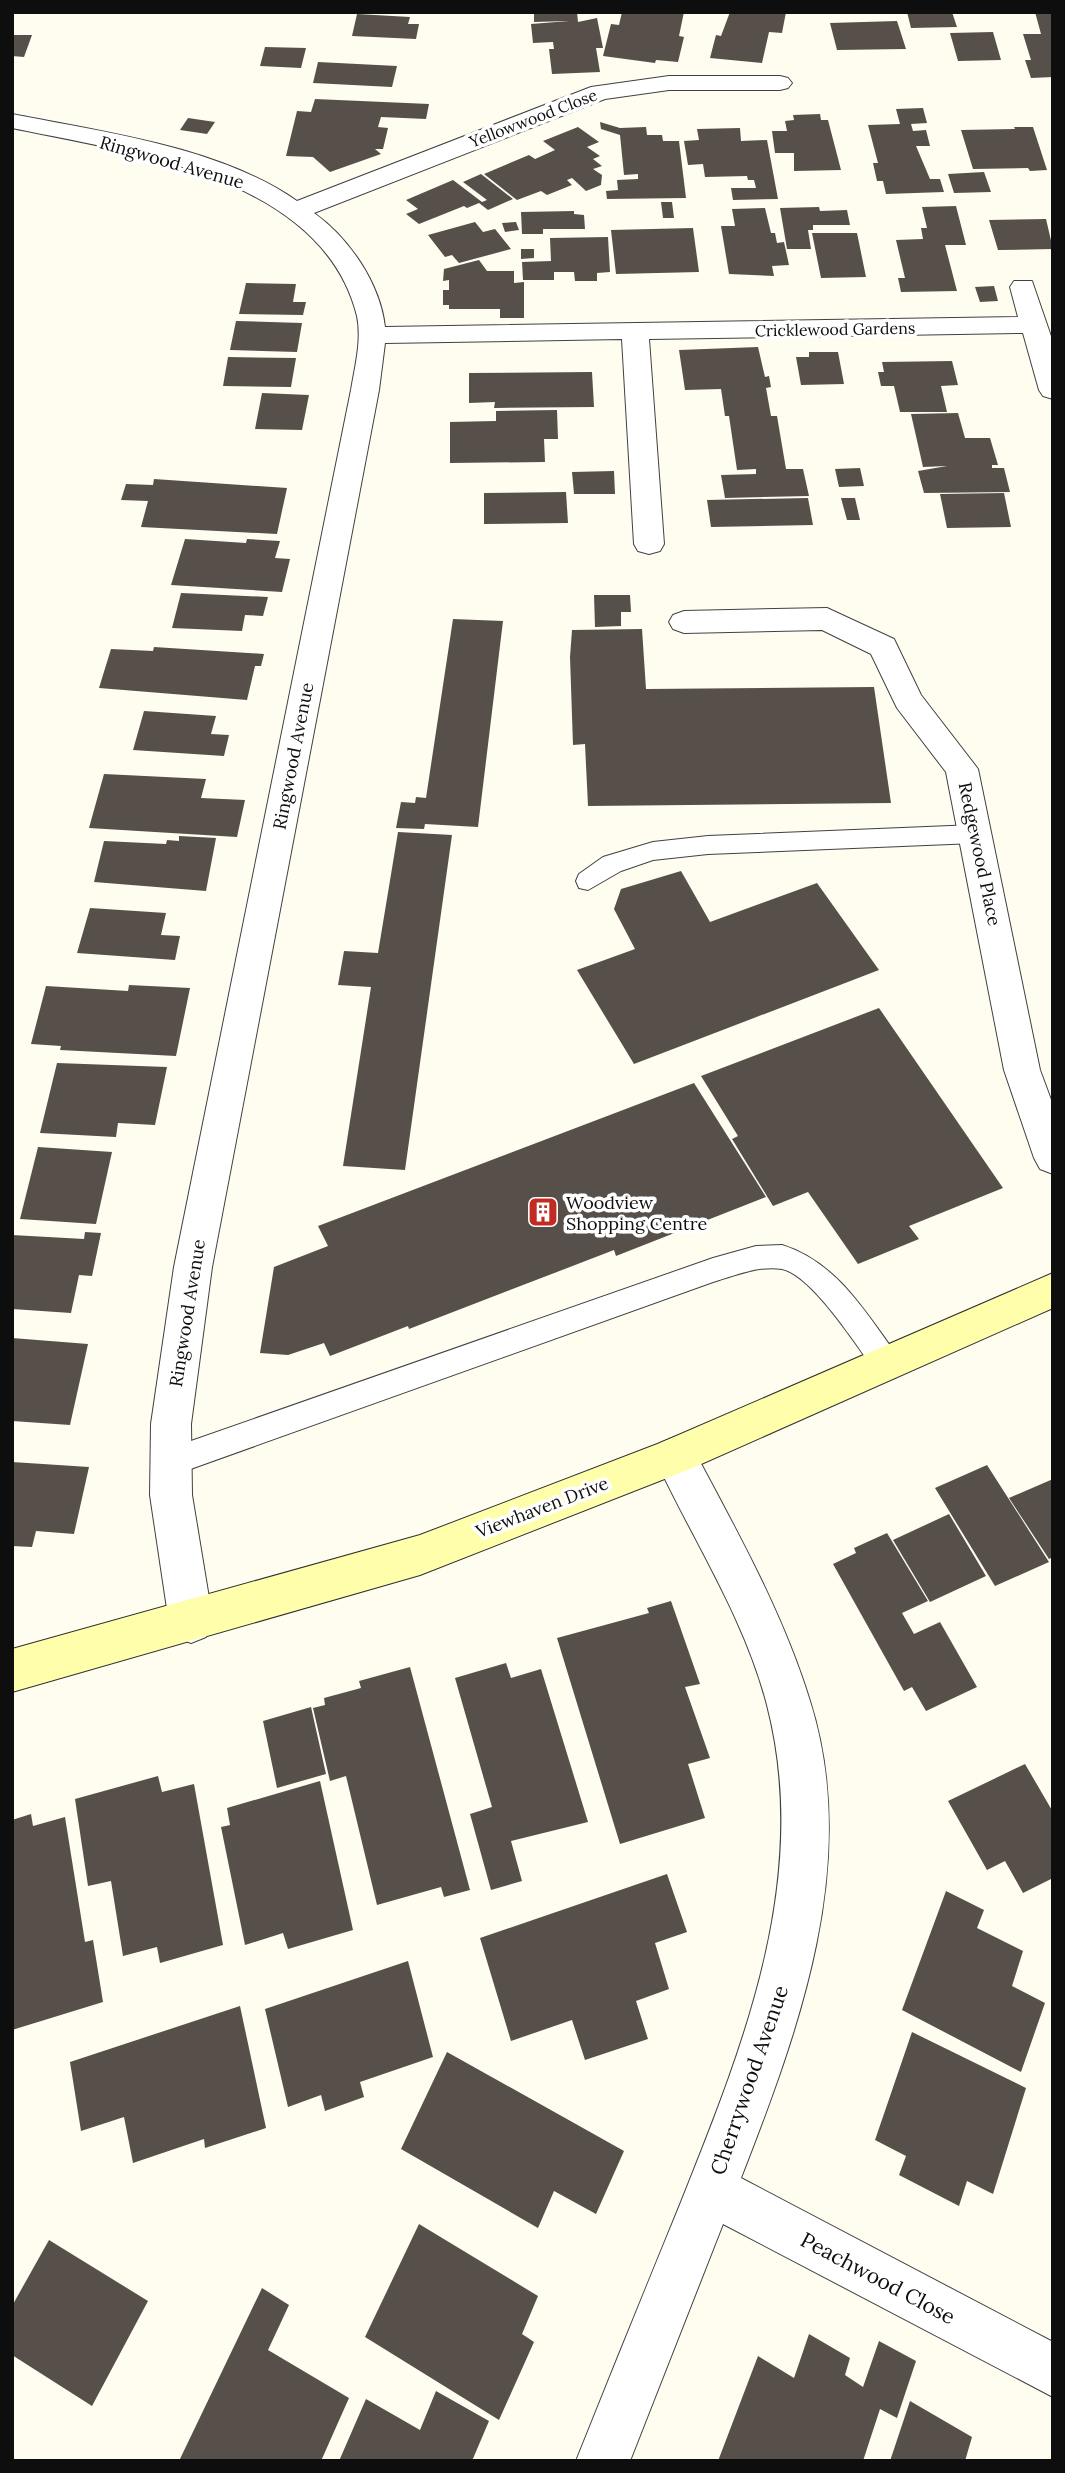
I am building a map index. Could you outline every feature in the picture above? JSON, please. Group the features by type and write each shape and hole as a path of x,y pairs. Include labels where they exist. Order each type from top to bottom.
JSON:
{"street":[{"name":"Yellowwood Close","path":"298,210 600,92 669,83 780,83"},
{"name":"Ringwood Avenue","path":"12,121 169,157 249,183 298,210 346,258 362,286 371,335 365,390 193,1267 171,1424 171,1495 191,1622"},
{"path":"1023,287 1053,390"},
{"name":"Cricklewood Gardens","path":"371,335 1034,325"},
{"path":"635,332 649,544"},
{"name":"Redgewood Place","path":"684,622 827,620 883,647 908,700 962,769 1022,1070 1053,1158"},
{"name":"Viewhaven Drive","path":"12,1671 420,1555 676,1455 1053,1290"},
{"name":"Cherrywood Avenue","path":"603,2461 763,2054 789,1962 803,1886 805,1790 790,1706 753,1607 676,1455"},
{"name":"Peachwood Close","path":"711,2190 1051,2361"}],"lane":[{"path":"588,881 612,864 653,851 708,845 975,834"},
{"path":"171,1462 713,1270 765,1256 785,1257 802,1264 825,1285 886,1363"}],"building":[{"path":"534,12 577,12 578,22 597,18 603,48 596,48 600,72 552,74 549,49 554,49 553,42 533,43 531,24 569,21 534,22"},
{"path":"622,12 684,12 679,36 684,37 678,62 656,60 655,63 603,56 611,24 619,25"},
{"path":"730,12 786,12 782,33 769,32 762,63 710,58 716,35 721,36"},
{"path":"907,12 952,12 957,27 911,28"},
{"path":"1035,12 1053,12 1053,77 1031,78 1025,60 1031,60 1023,34 1041,34"},
{"path":"357,14 410,17 408,24 419,24 416,39 352,36"},
{"path":"897,21 906,49 837,50 830,23"},
{"path":"993,32 1001,60 958,61 950,33"},
{"path":"12,35 32,35 24,57 12,56"},
{"path":"265,47 306,48 301,68 260,66"},
{"path":"318,62 397,66 392,87 313,83"},
{"path":"315,99 429,104 426,119 381,117 378,127 388,128 383,149 375,149 381,154 330,172 313,157 286,156 297,111 311,112"},
{"path":"923,108 927,123 911,124 913,131 926,130 930,146 916,146 930,179 940,179 944,192 886,194 883,181 877,181 873,163 878,163 868,125 900,124 896,109"},
{"path":"820,114 821,120 828,120 841,170 794,171 794,153 775,153 772,131 787,131 785,121 794,120 793,115"},
{"path":"188,118 215,122 207,134 180,130"},
{"path":"600,122 620,128 646,127 647,135 662,135 663,141 679,141 686,198 607,199 606,191 618,190 617,180 638,179 638,174 624,175 620,135 601,129"},
{"path":"578,127 599,142 587,147 600,156 593,159 602,166 593,169 602,175 601,185 586,191 572,178 567,180 572,185 547,195 541,191 517,200 484,174 529,155 535,159 555,150 543,141"},
{"path":"1014,127 1033,127 1047,170 973,169 961,130 1015,129"},
{"path":"740,128 741,141 767,140 778,199 733,200 731,188 756,188 754,180 748,180 747,176 705,177 703,164 688,165 684,141 699,140 697,129"},
{"path":"984,172 991,192 954,193 948,174"},
{"path":"481,174 513,199 488,210 479,203 467,208 464,206 419,224 406,214 418,209 406,200 453,180 482,202 487,200 463,182"},
{"path":"661,202 672,202 674,218 663,218"},
{"path":"956,206 966,245 945,245 957,291 901,292 898,278 905,278 896,240 923,239 921,228 927,228 922,207"},
{"path":"819,207 820,211 847,210 850,225 813,225 813,230 808,230 811,249 787,249 780,208"},
{"path":"765,208 771,233 775,233 777,243 784,242 789,265 772,266 774,276 729,274 721,226 735,226 732,209"},
{"path":"574,211 574,214 584,215 585,229 543,229 543,234 522,234 521,212"},
{"path":"1046,219 1053,249 998,250 989,220"},
{"path":"475,222 483,232 495,229 511,249 459,263 452,255 445,257 428,235"},
{"path":"516,222 519,230 505,232 502,223"},
{"path":"693,228 699,272 616,274 611,230"},
{"path":"812,233 857,233 866,277 821,278"},
{"path":"608,237 610,272 597,273 597,281 575,281 574,272 554,272 554,280 523,280 522,262 551,261 550,238"},
{"path":"521,249 534,249 534,258 521,259"},
{"path":"479,260 487,271 514,271 514,283 524,282 524,318 500,318 500,309 449,309 449,305 443,305 443,290 449,290 449,280 443,281 444,269"},
{"path":"246,283 296,284 293,302 306,302 303,315 239,314"},
{"path":"994,286 998,301 980,302 975,287"},
{"path":"236,321 302,323 297,352 230,350"},
{"path":"758,347 765,377 769,376 771,387 766,388 771,416 777,416 786,469 803,469 809,496 725,498 721,475 756,474 756,469 737,470 729,416 725,416 721,389 685,390 679,350"},
{"path":"809,352 838,352 844,384 801,385 796,357 809,357"},
{"path":"228,357 296,358 291,387 223,386"},
{"path":"952,361 958,385 941,386 947,412 900,412 894,386 881,386 878,372 884,372 882,362"},
{"path":"592,372 594,407 494,408 495,402 469,403 469,373"},
{"path":"262,393 309,395 302,430 255,429"},
{"path":"557,410 558,439 544,439 545,462 450,463 450,422 496,421 496,411"},
{"path":"958,413 965,438 990,438 998,465 992,465 992,468 1004,468 1010,492 924,493 918,471 947,466 923,467 911,414"},
{"path":"860,468 864,486 839,487 835,469"},
{"path":"614,471 615,494 574,494 572,472"},
{"path":"154,479 287,488 277,534 141,527 148,501 121,500 126,484 153,485"},
{"path":"566,492 568,523 484,524 484,493"},
{"path":"1004,493 1011,527 947,528 940,494"},
{"path":"808,498 813,525 711,527 707,500"},
{"path":"841,498 855,498 860,520 847,520"},
{"path":"185,539 246,543 247,539 280,541 275,558 290,559 282,592 171,585"},
{"path":"181,593 268,597 263,616 245,615 242,631 172,628"},
{"path":"594,595 630,595 631,612 621,612 621,626 595,627"},
{"path":"453,619 503,621 478,827 425,824 424,829 396,828 401,802 415,803 416,797 426,798"},
{"path":"642,629 646,689 874,687 891,803 588,806 585,744 573,745 570,657 572,630"},
{"path":"154,647 264,654 261,666 255,666 247,700 99,688 111,649 153,651"},
{"path":"144,711 216,716 211,734 229,735 224,756 133,750"},
{"path":"104,774 206,779 201,798 245,800 237,837 89,828"},
{"path":"398,832 452,835 405,1170 343,1166 371,987 338,985 344,951 378,953"},
{"path":"179,836 216,838 206,891 94,882 104,841 166,844 167,840 179,841"},
{"path":"681,871 710,922 817,883 879,970 634,1064 577,970 635,949 614,909 621,889"},
{"path":"90,908 166,913 161,935 180,936 175,960 77,953"},
{"path":"129,985 190,988 176,1056 60,1050 61,1046 31,1044 46,986 128,991"},
{"path":"879,1008 1003,1188 909,1226 919,1239 858,1264 808,1192 773,1206 732,1139 738,1136 701,1076"},
{"path":"57,1063 167,1067 155,1125 118,1123 116,1137 40,1133"},
{"name":"Woodview Shopping Centre","path":"694,1083 766,1197 616,1256 614,1250 409,1329 408,1326 330,1356 324,1343 288,1355 260,1353 274,1267 328,1246 318,1226"},
{"path":"38,1147 112,1152 96,1224 20,1219"},
{"path":"85,1232 101,1233 92,1276 79,1275 71,1313 12,1309 12,1235 84,1239"},
{"path":"12,1338 88,1344 70,1425 12,1421"},
{"path":"12,1462 89,1467 74,1534 36,1531 32,1547 12,1546"},
{"path":"987,1465 1049,1562 995,1586 935,1488"},
{"path":"1053,1479 1053,1557 1049,1559 1009,1498"},
{"path":"949,1514 986,1576 930,1602 893,1540"},
{"path":"887,1533 928,1601 902,1613 914,1634 940,1622 977,1687 926,1711 912,1687 904,1691 833,1564 856,1553 854,1548"},
{"path":"671,1601 700,1684 685,1687 710,1758 688,1764 705,1818 620,1844 557,1638 649,1613 647,1608"},
{"path":"506,1663 511,1678 541,1669 588,1822 511,1841 522,1881 491,1890 470,1814 492,1807 455,1678"},
{"path":"410,1667 470,1890 444,1897 441,1887 377,1905 346,1776 330,1781 313,1708 325,1705 324,1698 361,1688 359,1681"},
{"path":"311,1707 326,1774 277,1788 263,1721"},
{"path":"1025,1764 1053,1812 1053,1878 1023,1893 1005,1861 987,1870 948,1801"},
{"path":"158,1776 162,1792 194,1784 223,1945 160,1963 157,1947 123,1956 111,1881 88,1886 75,1799"},
{"path":"320,1781 353,1930 288,1949 283,1933 245,1945 221,1827 230,1825 227,1808"},
{"path":"31,1814 33,1826 65,1817 85,1942 93,1940 103,2002 12,2030 12,1820"},
{"path":"667,1874 687,1932 655,1943 669,1989 636,2001 648,2039 585,2060 572,2020 511,2041 480,1938"},
{"path":"946,1891 984,1910 977,1928 1023,1951 1012,1986 1045,2003 1021,2072 902,2010"},
{"path":"408,1961 433,2057 360,2082 364,2097 325,2111 321,2095 288,2107 265,2009"},
{"path":"240,2006 266,2128 205,2148 204,2139 133,2163 124,2117 81,2131 70,2062"},
{"path":"912,2032 1026,2088 993,2194 967,2181 959,2206 899,2175 906,2156 875,2140"},
{"path":"447,2052 624,2151 596,2214 554,2191 538,2228 401,2149"},
{"path":"419,2224 538,2296 522,2334 534,2342 499,2420 365,2337"},
{"path":"49,2240 148,2301 92,2406 12,2355 12,2306"},
{"path":"262,2288 289,2305 268,2350 349,2398 321,2461 179,2461"},
{"path":"809,2334 850,2358 845,2375 863,2387 879,2341 916,2361 897,2418 880,2409 863,2461 718,2461 758,2356 794,2378"},
{"path":"436,2391 489,2421 472,2461 339,2461 366,2399 420,2430"},
{"path":"910,2401 972,2437 965,2461 890,2461"}],"place":[{"name":"Woodview Shopping Centre","path":"543,1212"}]}
